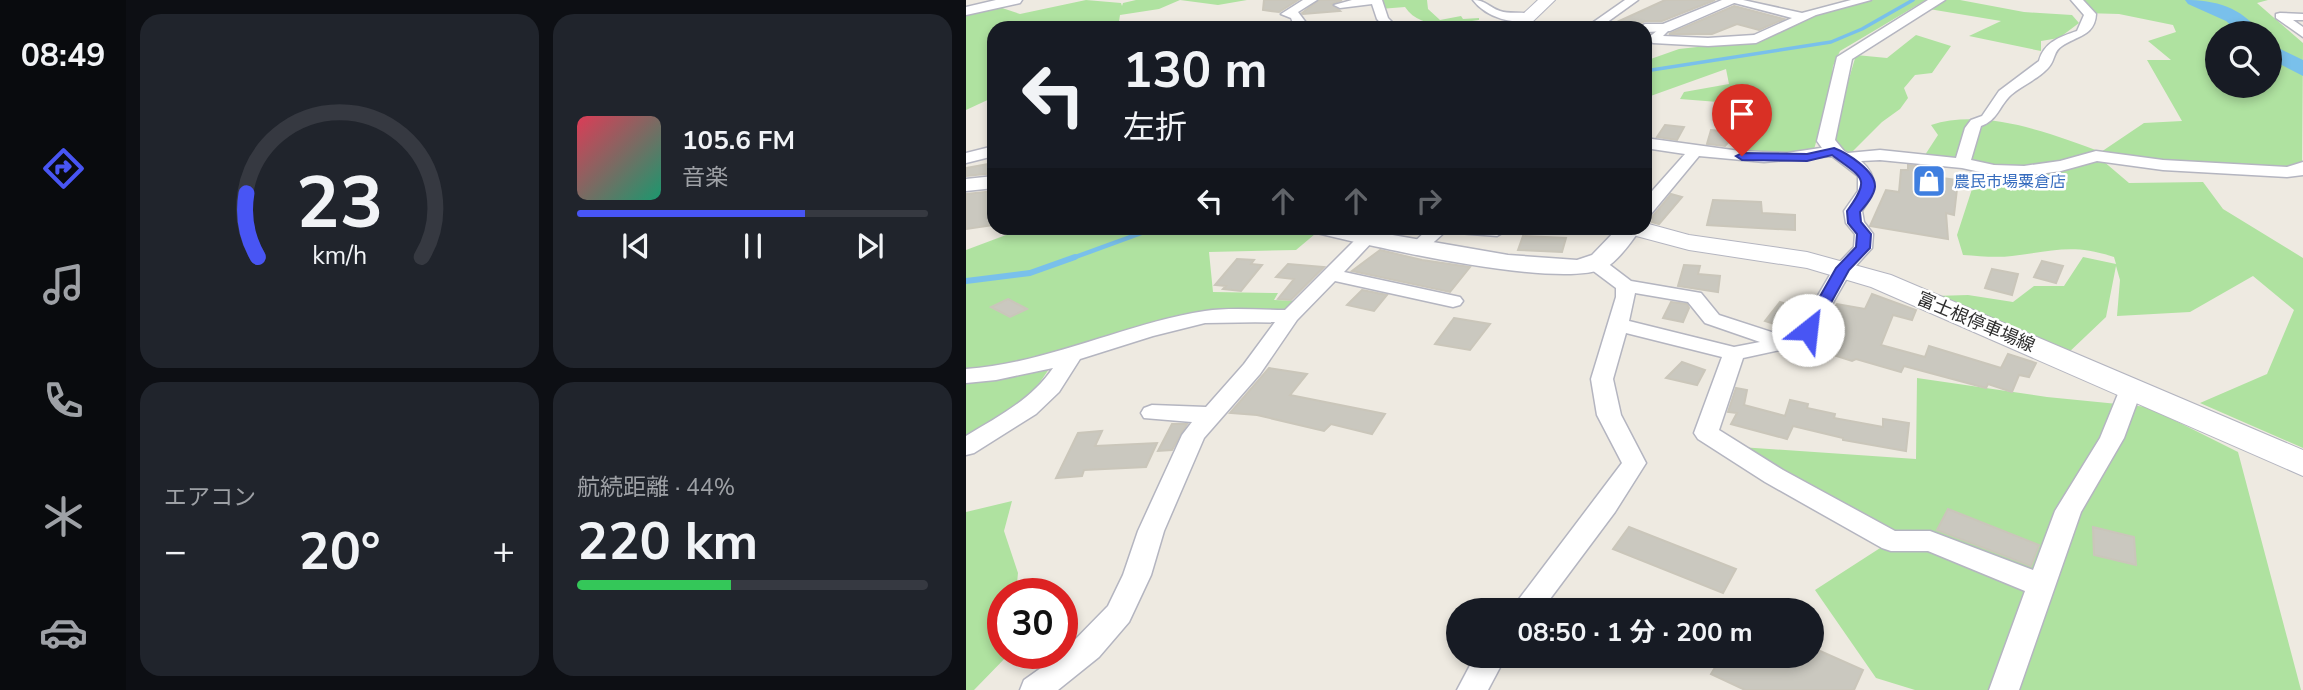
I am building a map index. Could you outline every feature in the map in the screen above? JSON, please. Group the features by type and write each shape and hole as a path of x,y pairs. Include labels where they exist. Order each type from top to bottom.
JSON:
{"main road":[{"path":"1524,21 1547,0"},
{"name":"富士根停車場線","path":"1652,233 1680,241 1786,256 1843,268 1881,281 2303,464"}],"street":[{"path":"966,11 1015,0"},
{"path":"1298,21 1296,15 1287,14 1311,0"},
{"path":"1340,5 1376,0 1385,21"},
{"path":"1479,0 1483,7 1520,21"},
{"path":"1601,21 1632,0"},
{"path":"1652,34 1732,0 1802,17"},
{"path":"1652,36 1708,42 1756,38 1802,17 1865,0"},
{"path":"1618,325 1734,353 1787,343 1808,330 1843,268 1863,248 1864,234 1855,223 1853,211 1865,197 1869,186 1866,176 1826,141 1845,57 1938,0"},
{"path":"1962,163 1972,128 1976,123 1987,119 2004,94 2045,63 2047,54 2057,43 2081,33 2090,19 2090,14 2077,0"},
{"path":"2303,17 2280,16 2303,33"},
{"path":"1652,144 1771,158 1880,155 1962,163 1994,170 2024,171 2061,166 2096,156 2222,169 2287,172 2302,170 2303,167"},
{"path":"1652,202 1695,151"},
{"path":"966,158 987,153"},
{"path":"966,185 987,183"},
{"path":"1035,690 1088,648 1119,614 1137,575 1151,531 1194,435 1252,369 1290,316 1333,275 1354,235"},
{"path":"1365,235 1500,262 1571,266 1595,263 1625,235"},
{"path":"1419,246 1431,235"},
{"path":"1595,263 1625,286 1694,298 1712,319 1787,343"},
{"path":"1333,275 1453,301"},
{"path":"1534,598 1606,505 1634,463 1609,415 1602,379 1626,297 1625,286"},
{"path":"966,376 986,376 1072,356 1202,317 1290,316"},
{"path":"1734,353 1706,433 1774,476 1891,541 1930,541 2041,585"},
{"path":"966,468 972,444 1028,409 1051,387 1072,356"},
{"path":"2004,690 2068,511 2112,438 2131,389"},
{"path":"1152,413 1212,415"},
{"path":"1472,690 1484,668"}],"green space":[{"path":"1086,0 1121,3 1122,6 1123,3 1136,0 1180,0 1159,9 1120,15 1119,21 987,21 987,100 966,110 966,13 996,6 1020,14"},
{"path":"1180,0 1247,0 1218,5"},
{"path":"1377,0 1427,0 1428,9 1440,20 1461,16 1463,19 1479,20 1424,21 1412,15 1405,7 1380,9"},
{"path":"1873,0 1926,0 1840,51 1833,66 1830,93 1813,153 1800,155 1736,152 1742,141 1742,129 1719,119 1718,102 1680,99 1684,92 1729,84 1726,69 1652,95 1652,59 1679,49 1760,40 1814,16"},
{"path":"1945,0 1960,0 2024,12 2072,15 2079,23 2059,38 2041,41 2041,51 1969,36 2001,21 1929,9"},
{"path":"2073,0 2268,0 2257,3 2278,21 2205,21 2205,98 2282,98 2282,25 2303,43 2302,170 2102,160 2129,183 2203,182 2223,209 2303,258 2303,448 2200,403 2267,374 2294,310 2253,276 2190,312 2117,316 2120,280 2116,266 2106,317 2066,355 1935,296 1968,295 2013,302 2034,286 2064,286 2083,257 2116,264 2114,257 2075,249 2006,257 1963,255 1957,235 1972,189 1994,170 1923,158 1938,135 1931,125 1951,120 1973,119 2017,125 2101,152 2144,123 2182,121 2147,60 2171,60 2148,41 2176,32 2173,25 2119,14 2084,13"},
{"path":"1916,35 1951,46 1932,73 1915,75 1904,88 1908,98 1900,109 1882,122 1851,153 1835,146 1832,136 1856,55 1887,58"},
{"path":"1006,235 1314,235 1296,250 1209,252 1213,292 1278,293 1274,300 1301,301 1290,316 1227,315 1052,364 1025,400 966,440 966,250"},
{"path":"1917,378 2047,397 2148,407 2238,452 2301,690 1915,690 1876,678 1824,603 1824,598 1821,598 1815,590 1891,541 1726,446 1916,459"},
{"path":"1012,501 1004,531 1018,573 1018,578 987,578 987,669 994,669 974,690 966,690 966,512"}],"building":[{"path":"1264,0 1298,0 1279,12 1263,10"},
{"path":"1319,0 1342,0 1332,4 1340,11 1302,13"},
{"path":"1665,0 1715,0 1662,21 1619,21"},
{"path":"1734,6 1784,19 1759,30 1737,24 1712,34 1669,34"},
{"path":"1665,125 1684,127 1677,140 1657,137"},
{"path":"1711,130 1737,133 1725,146 1707,144"},
{"path":"987,164 987,174 966,176 966,168"},
{"path":"1908,165 1934,168 1934,177 1958,180 1954,215 1946,213 1948,239 1870,226 1886,190 1899,192 1901,170 1908,170"},
{"path":"987,192 987,226 966,229 966,194"},
{"path":"1671,194 1682,197 1659,224 1652,222 1653,216"},
{"path":"1713,200 1761,202 1762,213 1795,215 1795,230 1707,225"},
{"path":"1523,236 1566,238 1562,252 1518,250"},
{"path":"1380,250 1470,267 1450,292 1352,271"},
{"path":"1237,259 1254,260 1251,264 1262,265 1241,291 1215,285"},
{"path":"2042,261 2063,266 2056,283 2034,277"},
{"path":"1288,264 1324,267 1291,300 1278,299 1294,279 1276,277"},
{"path":"1684,265 1700,266 1698,274 1720,276 1718,292 1678,286"},
{"path":"1992,269 2018,274 2012,295 1985,288"},
{"path":"1362,290 1387,295 1374,311 1347,305"},
{"path":"1872,294 1916,310 1912,320 1893,315 1881,345 1925,357 1929,346 2001,368 2008,354 2036,363 2029,377 2019,375 2012,392 1988,384 1986,388 1904,366 1901,372 1808,347 1837,304 1865,309"},
{"path":"1008,299 1027,309 1010,317 991,307"},
{"path":"1671,302 1687,304 1689,308 1683,322 1663,318"},
{"path":"1780,302 1806,310 1798,324 1790,329 1765,321"},
{"path":"1454,318 1490,324 1470,350 1435,344"},
{"path":"1682,362 1705,370 1697,385 1666,378"},
{"path":"1269,368 1307,374 1290,395 1385,414 1372,434 1331,424 1324,431 1257,415 1230,413"},
{"path":"1736,388 1747,390 1744,405 1785,416 1790,400 1808,404 1807,408 1835,414 1834,418 1883,427 1883,419 1909,423 1906,451 1843,440 1793,426 1787,439 1731,424 1737,413 1728,412"},
{"path":"1172,424 1187,424 1172,450 1158,451"},
{"path":"1102,431 1095,446 1157,443 1146,467 1084,470 1082,476 1056,478 1078,433"},
{"path":"1948,509 2039,545 2031,566 1937,530"},
{"path":"1629,527 1736,569 1723,593 1613,549"},
{"path":"2093,527 2134,537 2136,565 2094,555"},
{"path":"1824,653 1863,670 1854,690 1745,690 1711,674 1715,668 1824,668"}],"waterway":[{"path":"1652,70 1831,42 1862,29 1913,0"},
{"path":"2194,0 2239,21"},
{"path":"2282,57 2303,69"},
{"path":"1070,259 1136,235"},
{"path":"966,281 1030,273 1075,257"}],"place":[{"name":"農民市場粟倉店","path":"1929,181"}],"route":[{"path":"1742,156 1807,158 1834,151 1858,167 1866,176 1869,186 1865,197 1853,211 1855,223 1864,234 1863,248 1843,268 1808,330"}]}
